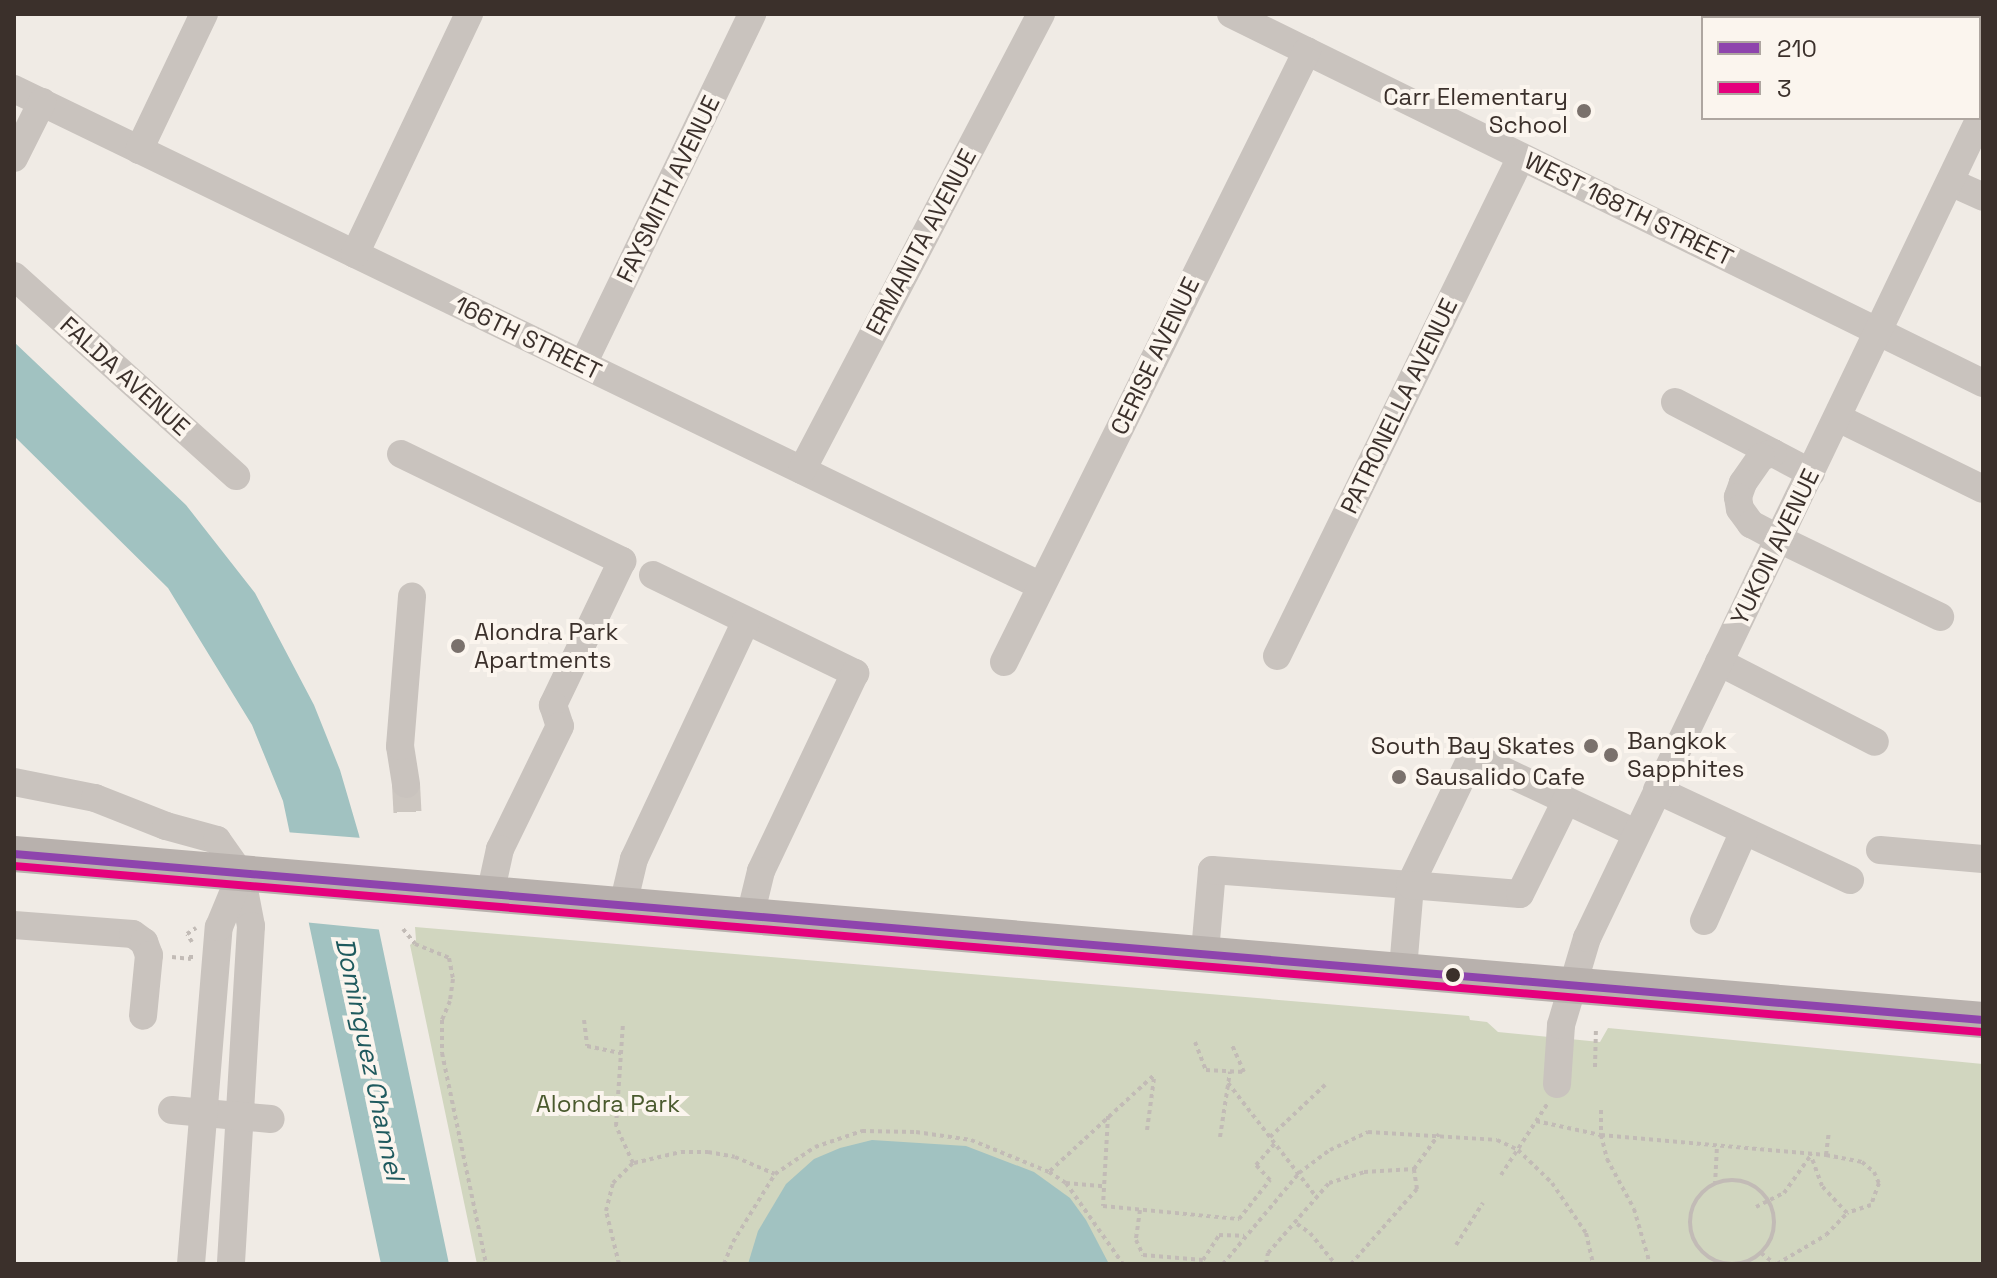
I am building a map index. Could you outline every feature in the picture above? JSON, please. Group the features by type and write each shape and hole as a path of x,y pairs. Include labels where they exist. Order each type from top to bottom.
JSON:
{"main road":[{"path":"14,854 1205,952 1983,1020"}],"street":[{"path":"139,150 204,14"},
{"path":"355,254 469,14"},
{"name":"FAYSMITH AVENUE","path":"583,364 752,14"},
{"name":"ERMANITA AVENUE","path":"802,470 1041,14"},
{"name":"WEST 168TH STREET","path":"1231,14 1983,383"},
{"name":"CERISE AVENUE","path":"1004,662 1307,51"},
{"name":"166TH STREET","path":"14,89 1041,586"},
{"path":"14,158 42,102"},
{"name":"YUKON AVENUE","path":"1552,1094 1561,1025 1587,938 1880,332 1977,120"},
{"name":"PATRONELLA AVENUE","path":"1277,656 1521,157"},
{"path":"1950,182 1983,197"},
{"name":"FALDA AVENUE","path":"14,276 236,476"},
{"path":"1675,402 1811,473"},
{"path":"1838,418 1983,489"},
{"path":"1773,453 1751,466 1738,497 1740,509 1751,524 1940,617"},
{"path":"401,454 622,561 553,705 560,726 500,849 490,895"},
{"path":"653,575 855,673 761,871 750,916"},
{"path":"406,784 400,746 412,596"},
{"path":"623,905 634,859 746,621"},
{"path":"1719,662 1875,742"},
{"path":"1403,969 1410,885 1472,756 1636,833"},
{"path":"14,782 95,798 166,826 217,840 241,874 251,926 231,1264"},
{"path":"1657,790 1850,880"},
{"path":"1205,952 1212,870 1520,894 1566,801"},
{"path":"1704,921 1744,831"},
{"path":"1880,850 1983,859"},
{"path":"191,1264 219,927 241,874"},
{"path":"14,925 133,934 144,942 149,955 143,1016"},
{"path":"172,1110 271,1119"}],"path":[{"path":"403,929 415,944 449,958 453,979 442,1020 442,1053 486,1264"},
{"path":"584,1020 587,1046 621,1053"},
{"path":"623,1023 616,1126 633,1163"},
{"path":"1595,1067 1596,1027"},
{"path":"1195,1042 1206,1070 1244,1072 1232,1045"},
{"path":"1220,1137 1230,1071"},
{"path":"1049,1172 1154,1075 1147,1130"},
{"path":"1228,1083 1315,1195"},
{"path":"1270,1137 1325,1085"},
{"path":"1501,1175 1552,1094"},
{"path":"1601,1110 1601,1135 1607,1159 1634,1209 1650,1264"},
{"path":"1108,1116 1103,1206 1239,1219 1270,1180 1256,1165 1275,1143"},
{"path":"1536,1121 1601,1135 1826,1155 1862,1162 1874,1172 1879,1183 1871,1205 1847,1213 1826,1235 1776,1264 1761,1253"},
{"path":"724,1264 733,1242 775,1174 815,1147 862,1131 916,1132 971,1140 1049,1172 1066,1183 1123,1264"},
{"path":"1223,1264 1299,1173 1330,1150 1368,1132 1497,1140 1518,1150 1552,1183 1586,1233 1593,1264"},
{"path":"1826,1155 1829,1132"},
{"path":"1351,1264 1417,1189 1414,1169 1439,1134"},
{"path":"1715,1185 1717,1145"},
{"path":"619,1264 606,1211 613,1183 633,1163 681,1152 708,1152 735,1157 775,1174"},
{"path":"1756,1207 1784,1193 1811,1155"},
{"path":"1811,1155 1822,1186 1847,1213"},
{"path":"1266,1264 1268,1253 1297,1224 1315,1195 1346,1175 1414,1169"},
{"path":"1738,1181 1761,1192 1769,1202 1774,1223 1768,1244 1761,1253 1740,1263 1728,1264 1716,1261 1698,1246 1690,1223 1691,1212 1704,1191 1715,1185 1738,1181"},
{"path":"1066,1183 1103,1186"},
{"path":"1456,1245 1483,1203"},
{"path":"1140,1210 1136,1240 1143,1255 1203,1260 1219,1235 1245,1236"},
{"path":"1297,1224 1310,1233 1335,1264"}],"green space":[{"name":"Alondra Park","path":"415,927 1469,1016 1470,1020 1487,1022 1498,1032 1600,1042 1608,1028 1983,1064 1983,1264 477,1264 410,945 416,940"}],"water":[{"name":"Dominguez Channel","path":"14,342 186,505 255,593 314,705 340,770 359,835 449,1264 381,1264 283,801 252,725 168,588 14,436"},
{"path":"872,1140 966,1146 1034,1172 1070,1198 1086,1220 1109,1264 748,1264 758,1231 786,1184 814,1159"}],"pier":[{"path":"285,832 362,838 384,930 303,922"}],"tunnel":[{"path":"406,784 408,823"}],"transit line":[{"name":"210","path":"14,854 1983,1020"},
{"name":"3","path":"14,866 1982,1032"}],"place":[{"name":"Carr Elementary School","path":"1584,111"},
{"name":"Alondra Park Apartments","path":"458,646"},
{"name":"South Bay Skates","path":"1591,746"},
{"name":"Bangkok Sapphites","path":"1611,755"},
{"name":"Sausalido Cafe","path":"1399,777"}]}
